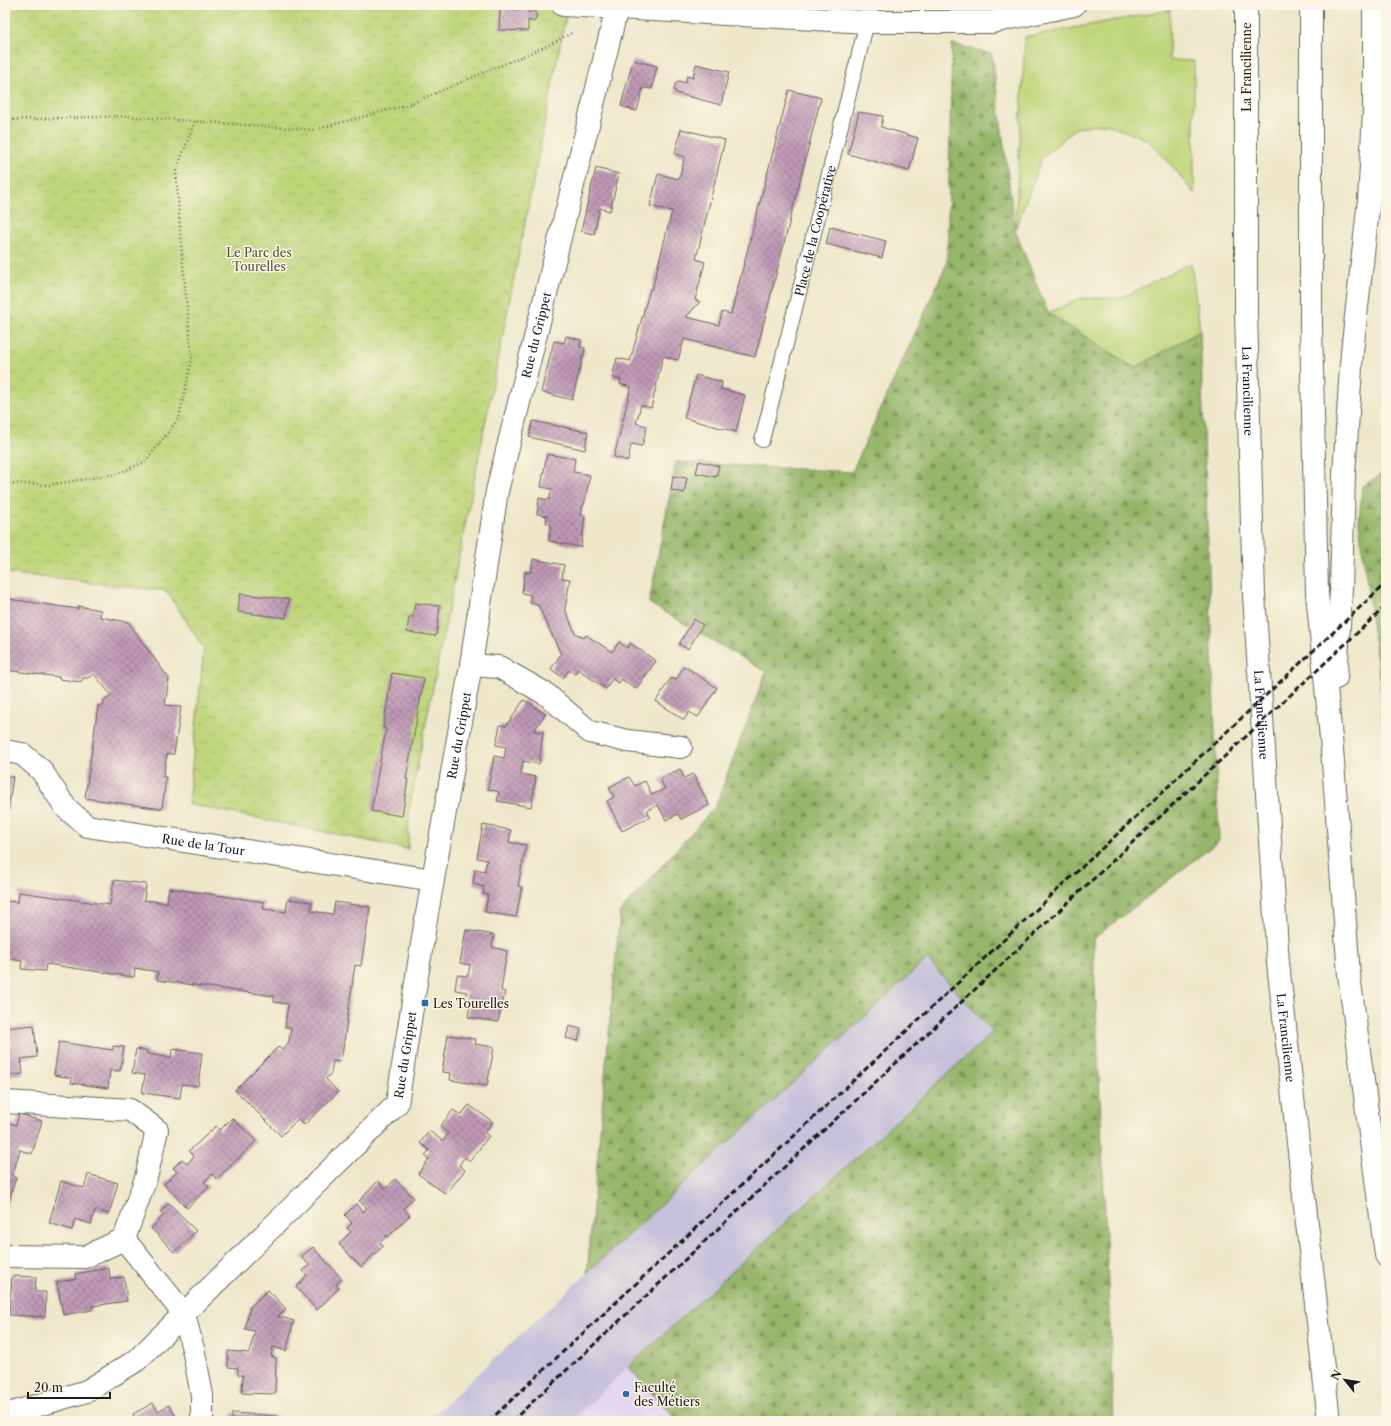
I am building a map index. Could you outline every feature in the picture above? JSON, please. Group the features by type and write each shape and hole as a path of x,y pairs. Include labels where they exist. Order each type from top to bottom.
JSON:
{"main road":[{"path":"563,5 867,22 992,22 1074,5"},
{"name":"La Francilienne","path":"1246,5 1246,313 1254,595 1278,963 1329,1421"},
{"path":"1311,5 1311,324 1317,593 1332,750 1349,975 1386,1255"},
{"path":"1332,750 1341,590 1344,475 1352,352 1369,200 1373,128 1374,5"},
{"name":"Rue du Grippet","path":"5,1415 87,1391 137,1360 397,1104 433,880 471,665 496,491 617,8"},
{"path":"471,665 499,667 546,694 590,732 627,741 681,747"},
{"name":"Rue de la Tour","path":"5,751 22,754 41,770 66,808 87,826 433,880"},
{"path":"5,1103 130,1110 157,1130 146,1178 124,1239 85,1257 5,1256"},
{"path":"124,1239 184,1314 194,1353 202,1395 202,1421"}],"lane":[{"name":"Place de la Coopérative","path":"762,440 867,22"}],"path":[{"path":"5,120 126,116 314,130 410,104 550,45 577,30"},
{"path":"5,483 49,485 116,474 145,462 179,418 192,359 176,171 195,121"}],"shaded area":[{"path":"927,959 993,1032 628,1367 572,1421 427,1421"},
{"name":"Faculté des Métiers","path":"628,1367 677,1421 572,1421"}],"green space":[{"name":"Le Parc des Tourelles","path":"5,5 568,5 409,809 408,849 188,804 204,649 167,591 5,573"},
{"path":"1170,10 1169,60 1194,61 1194,193 1169,162 1148,140 1106,124 1076,128 1042,158 1015,230 1025,37"},
{"path":"952,44 992,54 1015,230 1048,313 1135,368 1200,331 1219,841 1093,939 1114,1421 677,1421 628,1367 993,1032 927,959 587,1273 620,912 715,807 766,672 649,603 676,462 852,472 947,263"},
{"path":"1191,263 1200,331 1135,368 1048,313 1082,298 1121,298"},
{"path":"1386,472 1386,766 1381,693 1359,523 1362,486"}],"building":[{"path":"500,9 528,10 528,13 533,11 537,17 534,22 528,20 528,31 499,30"},
{"path":"633,60 657,66 652,89 643,88 637,111 621,106"},
{"path":"696,64 729,72 721,105 676,93 674,89 675,84 679,81 686,83 687,76 693,78"},
{"path":"789,90 821,98 755,357 684,339 678,360 663,356 651,408 641,405 636,423 647,426 642,446 631,444 628,461 614,457 631,387 620,384 621,380 612,377 617,358 630,361 650,289 652,289 672,211 650,206 658,174 679,179 685,157 675,154 681,129 725,140 696,259 705,262 695,300 700,302 686,317 719,325 722,312 731,314"},
{"path":"859,112 883,116 881,127 918,138 909,171 848,154"},
{"path":"596,168 619,174 610,211 600,208 594,234 581,231"},
{"path":"830,227 886,241 882,258 826,244"},
{"path":"566,336 581,340 580,347 585,348 572,400 541,392 554,341 564,343"},
{"path":"696,375 722,382 721,389 745,395 736,432 684,418"},
{"path":"533,421 588,432 585,450 529,437"},
{"path":"547,454 575,459 573,472 590,475 581,515 585,516 581,547 549,541 551,524 546,523 547,516 537,514 539,498 549,500 552,489 541,487"},
{"path":"699,461 719,466 716,477 696,473"},
{"path":"673,476 687,478 684,493 671,490"},
{"path":"533,559 564,565 562,578 570,579 565,609 575,633 584,638 586,635 612,652 619,642 627,648 630,643 656,661 636,689 621,679 619,683 612,679 606,689 578,669 575,674 569,670 563,678 551,669 561,654 538,605 530,603 531,595 522,593 525,572 531,572"},
{"path":"240,594 289,599 286,618 238,612"},
{"path":"5,596 8,597 8,599 78,609 78,606 101,610 100,617 128,622 169,678 165,705 181,707 174,754 167,754 163,777 166,777 162,809 85,798 98,706 103,706 104,701 112,696 94,674 88,678 83,678 81,682 59,679 59,677 5,670"},
{"path":"415,603 440,606 436,636 407,632 409,617 413,617"},
{"path":"694,619 703,625 688,649 679,644"},
{"path":"684,666 717,688 698,717 689,712 684,720 656,701 671,678 676,680"},
{"path":"392,673 424,678 406,779 408,779 402,816 371,811 386,729 383,728"},
{"path":"524,700 545,714 534,731 543,732 539,764 523,761 521,774 536,777 531,807 497,801 499,792 488,789 494,756 504,758 506,747 496,745 500,725 506,726"},
{"path":"680,769 684,778 693,774 709,805 681,819 678,814 666,820 658,805 647,810 650,817 622,831 607,801 614,797 609,787 629,777 635,786 645,781 652,795 665,789 660,779"},
{"path":"5,776 13,777 8,810 5,810"},
{"path":"483,825 511,830 509,842 526,845 518,886 522,887 516,917 485,912 488,895 483,894 484,887 473,884 475,869 485,871 487,860 477,858"},
{"path":"114,880 146,884 144,900 167,903 169,888 264,902 263,909 286,912 288,899 312,902 311,911 333,914 335,902 370,907 361,966 355,965 341,1062 333,1061 331,1073 326,1079 338,1092 304,1125 298,1119 281,1136 235,1090 278,1047 282,1050 289,1042 291,1028 285,1027 288,1004 274,1002 274,996 157,980 158,972 135,968 134,977 46,964 45,971 21,969 22,961 5,958 5,901 18,902 19,892 110,905"},
{"path":"466,930 494,935 492,947 507,951 501,991 505,992 498,1022 468,1017 471,1000 465,998 467,992 455,990 457,975 468,976 470,965 460,963"},
{"path":"34,1025 37,1057 21,1059 23,1074 5,1076 5,1028"},
{"path":"569,1026 581,1029 578,1041 566,1038"},
{"path":"448,1035 476,1039 475,1044 494,1047 487,1086 450,1080 451,1073 442,1072"},
{"path":"59,1042 113,1050 113,1046 124,1047 120,1071 110,1070 108,1088 71,1083 72,1078 54,1075"},
{"path":"136,1049 147,1051 147,1054 171,1058 172,1049 202,1053 198,1086 182,1084 180,1098 142,1093 145,1075 132,1073"},
{"path":"469,1105 493,1122 485,1133 489,1136 470,1161 465,1157 459,1165 465,1170 446,1194 418,1174 429,1159 425,1156 429,1150 420,1143 429,1131 443,1141 448,1133 440,1127 453,1110 461,1115"},
{"path":"19,1114 42,1121 32,1154 20,1150 12,1176 16,1178 5,1212 5,1122 16,1125"},
{"path":"232,1118 256,1141 217,1179 212,1174 204,1182 209,1187 187,1208 164,1184 177,1172 173,1168 182,1159 187,1164 194,1156 189,1151 216,1126 220,1130"},
{"path":"88,1174 118,1183 109,1214 95,1210 91,1224 75,1219 72,1230 49,1223 61,1181 84,1188"},
{"path":"395,1179 414,1198 404,1208 410,1215 388,1237 387,1235 380,1243 383,1246 361,1267 339,1244 351,1232 347,1228 352,1223 345,1215 356,1204 363,1212 367,1208 359,1201 378,1181 386,1189"},
{"path":"169,1203 196,1231 174,1252 151,1228 164,1215 160,1212"},
{"path":"313,1247 342,1279 336,1285 339,1288 317,1310 296,1287 307,1275 303,1271 309,1265 301,1257"},
{"path":"109,1268 110,1279 124,1277 127,1301 92,1306 92,1310 63,1315 57,1282 76,1279 75,1274"},
{"path":"12,1276 36,1277 35,1292 46,1292 45,1317 9,1315"},
{"path":"268,1290 286,1309 278,1316 294,1321 286,1351 273,1347 271,1356 276,1358 275,1394 242,1393 243,1375 238,1375 238,1368 228,1367 228,1351 249,1353 255,1331 245,1329 250,1307"},
{"path":"153,1403 158,1411 169,1405 178,1421 136,1421 133,1414"},
{"path":"232,1413 278,1416 278,1421 232,1421"}],"railway":[{"path":"489,1421 1386,583"},
{"path":"512,1421 1386,606"}],"place":[{"name":"Les Tourelles","path":"425,1003"},
{"name":"Faculté des Métiers","path":"626,1394"}]}
